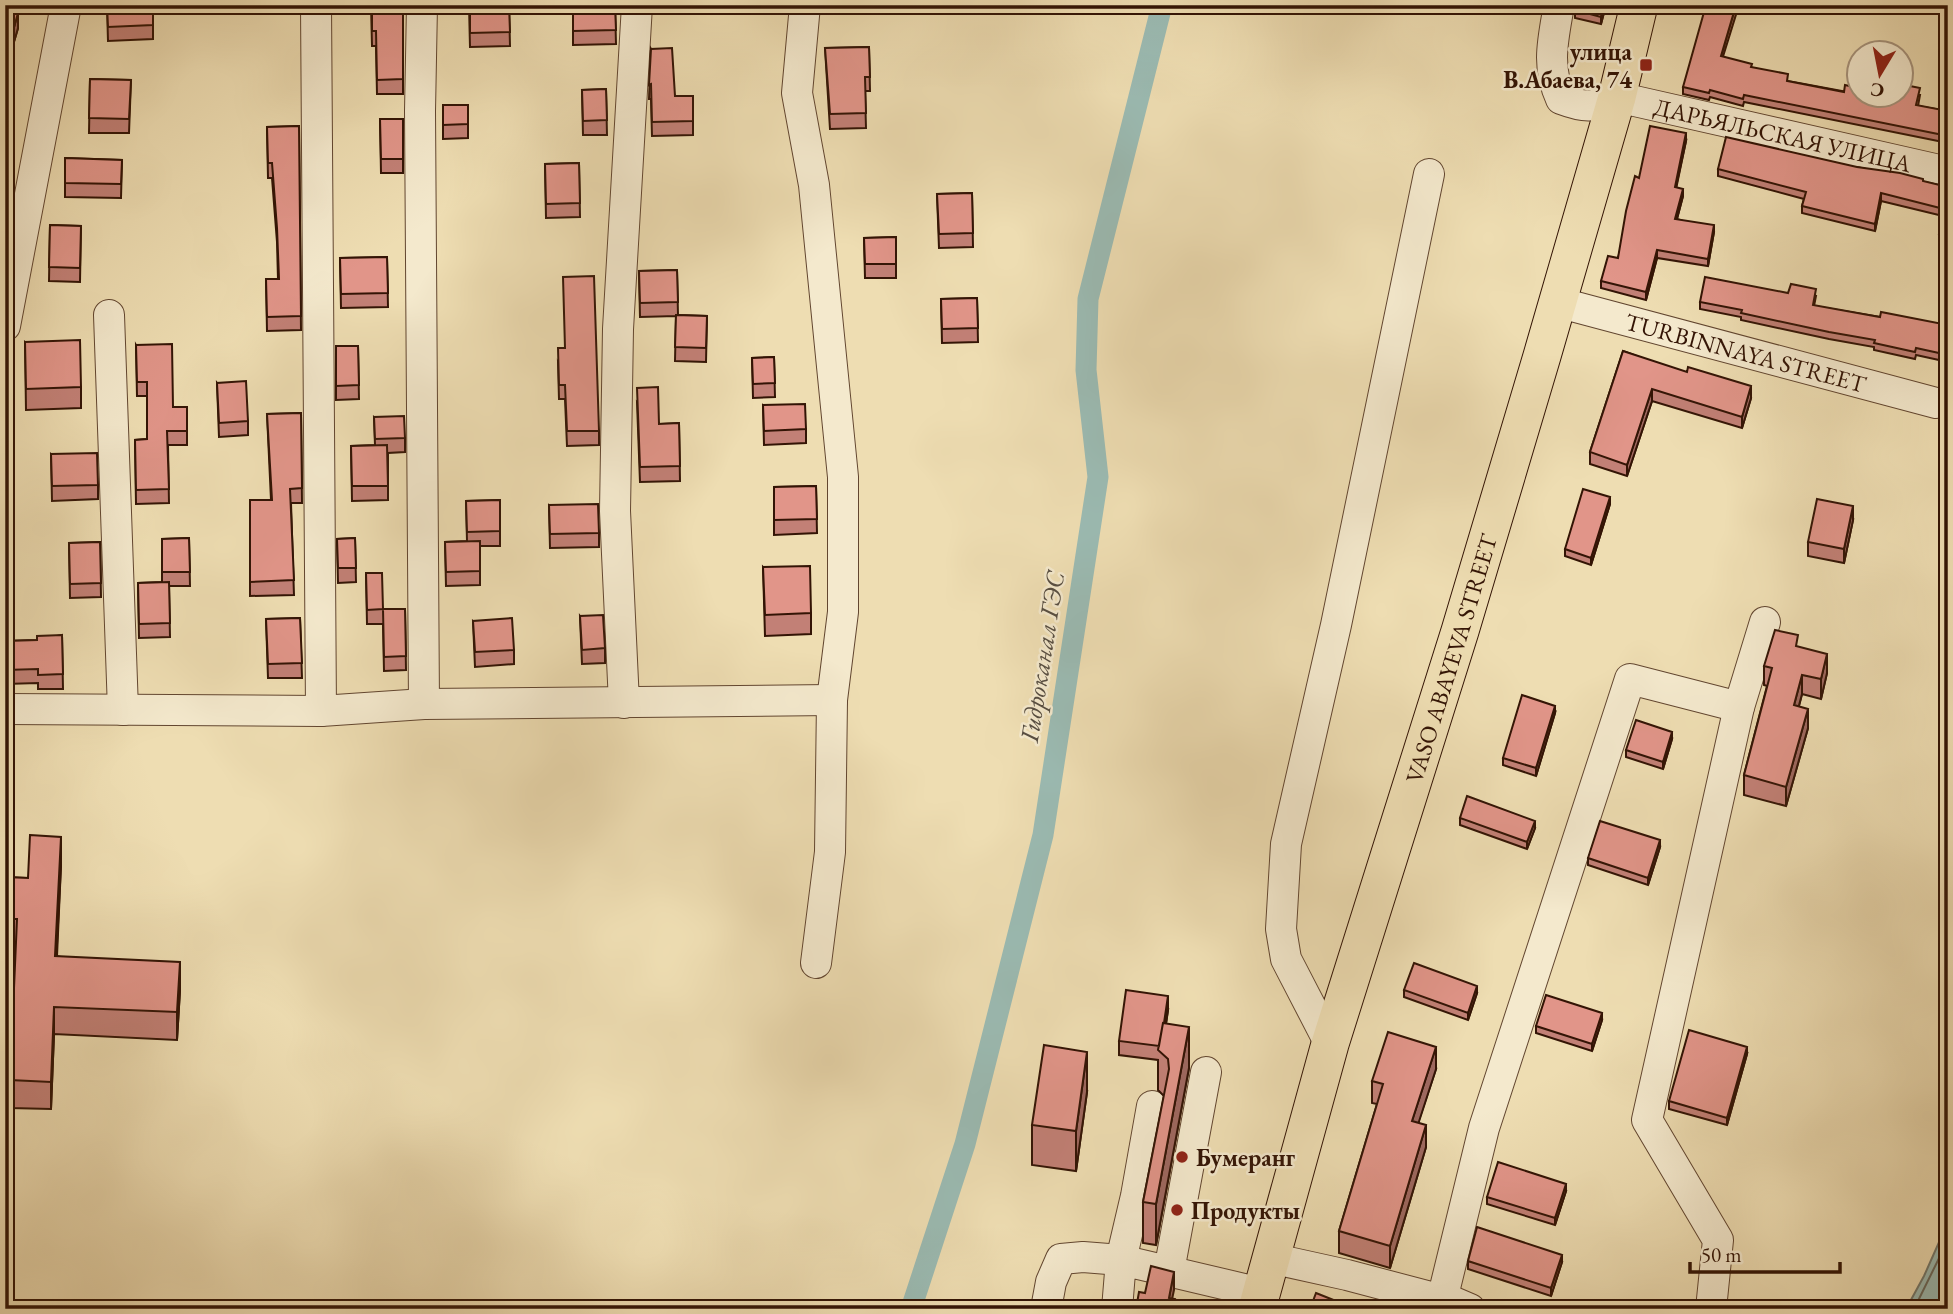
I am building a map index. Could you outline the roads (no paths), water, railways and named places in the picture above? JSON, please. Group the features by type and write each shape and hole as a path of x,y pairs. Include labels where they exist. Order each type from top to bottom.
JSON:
{"main road":[{"name":"VASO ABAYEVA STREET","path":"1259,1301 1330,1044 1464,618 1617,97 1639,5"}],"street":[{"path":"5,326 66,5"},
{"path":"316,5 321,711"},
{"path":"422,5 420,124 424,704"},
{"path":"624,703 615,511 618,329 637,5"},
{"path":"805,5 797,93 814,185 843,477 843,612 832,700 830,852 816,962"},
{"path":"1559,5 1550,53 1555,86 1561,99 1580,106 1597,106 1617,97"},
{"name":"ДАРЬЯЛЬСКАЯ УЛИЦА","path":"1617,97 1948,172"},
{"path":"1330,1044 1286,959 1281,929 1286,844 1336,625 1429,174"},
{"name":"TURBINNAYA STREET","path":"1556,304 1936,403"},
{"path":"109,315 123,710"},
{"path":"1711,1309 1718,1240 1647,1120 1739,708 1765,622"},
{"path":"1441,1300 1484,1128 1630,679 1739,708"},
{"path":"5,709 321,711 424,704 832,700"},
{"path":"1169,1272 1206,1072"},
{"path":"1117,1309 1121,1260 1152,1106"},
{"path":"1046,1309 1051,1282 1061,1259 1083,1257 1121,1260 1169,1272 1259,1301"},
{"path":"1270,1258 1449,1300 1470,1309"}],"water":[{"path":"1948,1222 1948,1309 1906,1309 1924,1276"}],"waterway":[{"name":"Гидроканал ГЭС","path":"911,1309 965,1144 1043,835 1098,477 1086,370 1088,299 1162,5"}],"place":[{"name":"улица В.Абаева, 74","path":"1646,65"},
{"name":"Бумеранг","path":"1182,1157"},
{"name":"Продукты","path":"1177,1210"}]}
